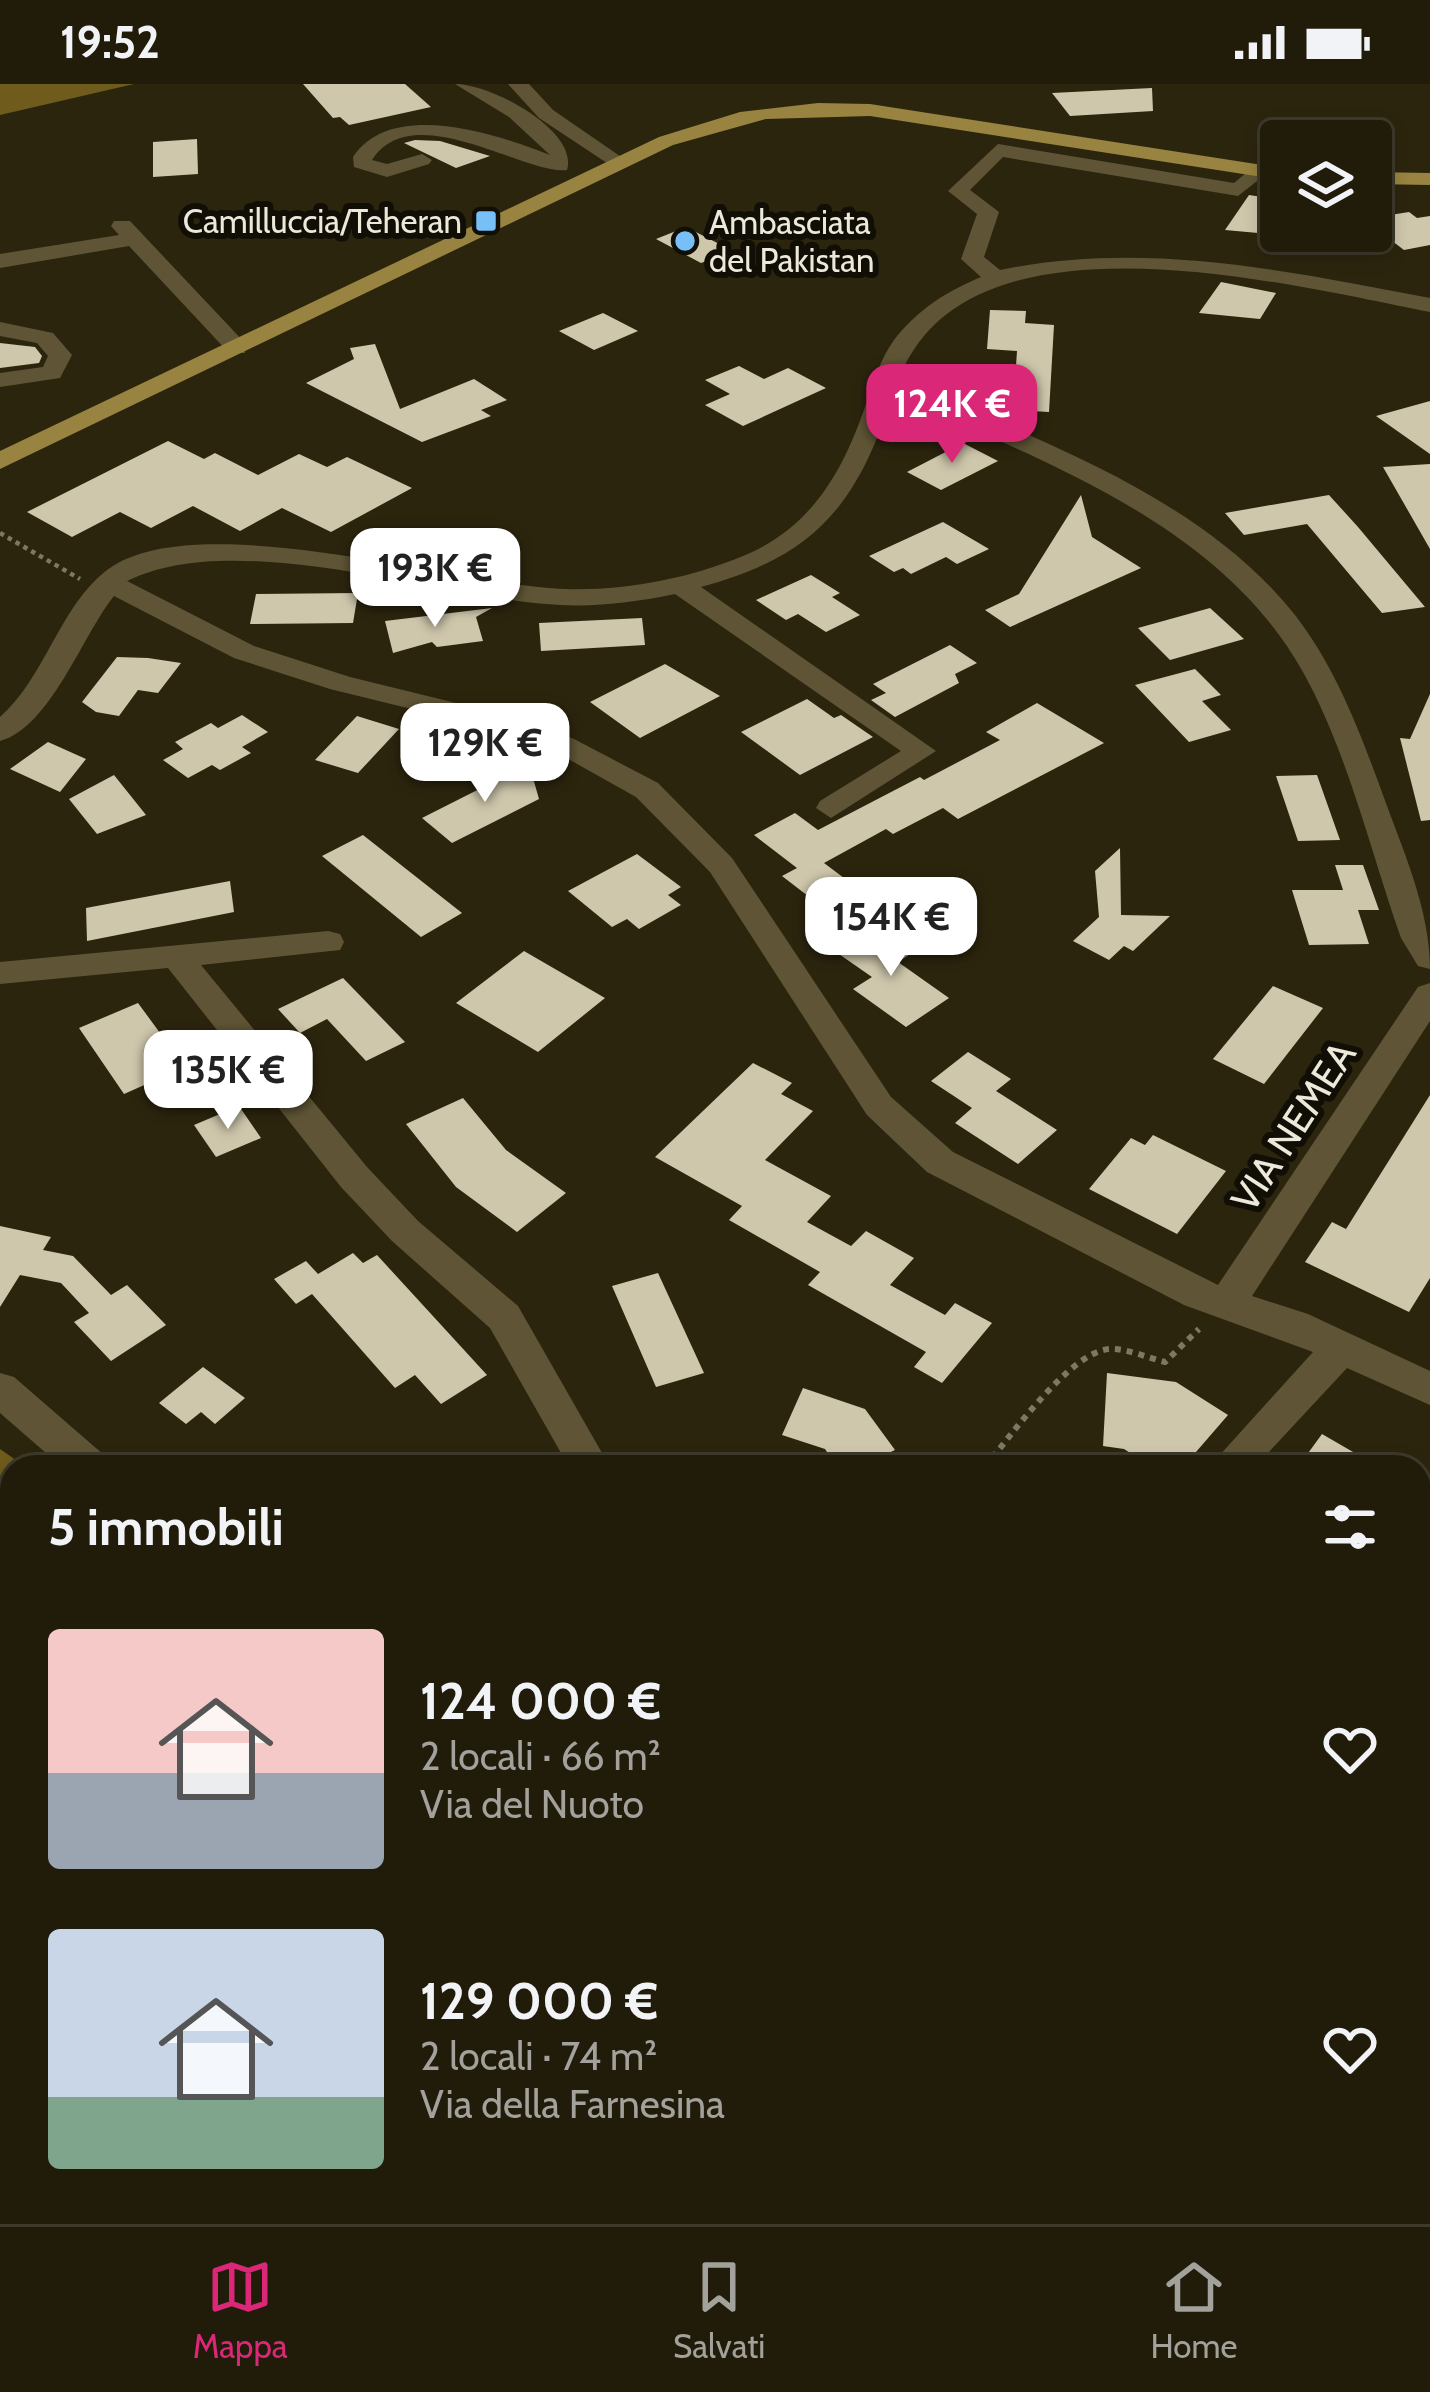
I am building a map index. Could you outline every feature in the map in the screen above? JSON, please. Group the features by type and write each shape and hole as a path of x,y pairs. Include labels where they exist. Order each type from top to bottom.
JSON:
{"main road":[{"path":"0,461 704,127 763,114 839,108 905,113 1260,171"},
{"path":"1392,178 1430,179"}],"street":[{"path":"465,84 517,113 560,148 560,166"},
{"path":"518,84 546,114 620,163"},
{"path":"422,160 387,171 362,163 366,150 378,142 440,130 476,133 588,179"},
{"path":"999,280 973,261 988,212 958,191 998,150 1238,190 1260,179"},
{"path":"0,261 128,232 237,348"},
{"path":"0,732 63,663 91,602 116,576 141,566 217,552 544,596 621,596 680,585 756,561 820,521 846,485 903,344 920,323 950,302 999,280 1084,264 1182,262 1430,305"},
{"path":"0,329 45,338 60,355 52,374 0,380"},
{"path":"886,382 1147,507 1199,542 1272,606 1317,670 1417,938 1430,958"},
{"path":"112,585 244,652 340,683 528,730 647,790 721,865 867,1090 907,1134 992,1193 1102,1250 1226,1304 1343,1346 1430,1389"},
{"path":"680,585 921,751 831,808"},
{"path":"0,973 328,942"},
{"path":"176,955 354,1178 406,1232 503,1317 583,1455"},
{"name":"VIA NEMEA","path":"1226,1304 1430,995"},
{"path":"1239,1455 1343,1346"},
{"path":"0,1389 76,1455"}],"path":[{"path":"0,533 82,580 112,585"},
{"path":"996,1455 1078,1364 1108,1349 1165,1362 1226,1304"}],"shaded area":[{"path":"0,84 134,84 0,115"}],"building":[{"path":"303,84 405,84 431,107 349,125 340,117 333,118"},
{"path":"1152,88 1153,111 1070,116 1052,93"},
{"path":"197,139 198,174 153,177 153,142"},
{"path":"440,141 490,156 456,168 404,143"},
{"path":"1249,195 1260,197 1260,233 1225,230"},
{"path":"1392,215 1430,216 1430,245 1404,250 1392,241"},
{"path":"686,227 733,251 701,263 656,239"},
{"path":"1221,282 1276,293 1260,319 1199,313"},
{"path":"990,310 1026,311 1025,323 1054,325 1049,412 1013,410 1017,351 987,349"},
{"path":"603,313 638,331 594,350 559,331"},
{"path":"0,343 35,347 42,356 39,363 0,368"},
{"path":"375,344 400,409 474,379 507,400 481,410 491,416 422,442 306,383 354,359 350,348"},
{"path":"739,366 764,379 788,368 826,388 743,426 705,405 730,394 705,380"},
{"path":"1430,401 1430,454 1376,416"},
{"path":"168,441 204,459 215,453 258,475 299,454 327,467 347,457 412,488 331,532 282,508 240,531 193,506 151,528 120,512 72,537 27,512"},
{"path":"963,443 998,461 941,490 907,472"},
{"path":"1430,464 1430,549 1383,467"},
{"path":"1081,495 1092,537 1141,568 1010,627 985,610 1019,594"},
{"path":"1329,495 1425,607 1382,613 1307,524 1244,535 1225,513"},
{"path":"943,522 989,549 957,564 946,557 911,574 903,568 894,572 869,556"},
{"path":"811,575 840,593 832,597 860,615 826,632 798,614 786,620 756,600"},
{"path":"358,593 353,623 250,624 256,594"},
{"path":"492,608 476,617 483,641 437,647 432,642 393,653 385,621"},
{"path":"1210,608 1244,639 1170,660 1138,628"},
{"path":"642,618 645,645 541,651 539,623"},
{"path":"950,645 977,663 955,674 959,683 895,717 871,700 886,693 873,684"},
{"path":"117,657 181,663 158,693 138,690 119,716 96,712 82,702"},
{"path":"665,664 720,696 640,738 590,702"},
{"path":"1195,669 1221,695 1202,701 1231,730 1189,742 1135,685"},
{"path":"1430,694 1430,820 1421,821 1400,738 1410,739"},
{"path":"807,699 873,737 800,775 741,732"},
{"path":"1037,703 1104,743 958,819 943,808 893,834 886,829 824,863 864,893 830,913 782,876 797,868 754,835 795,813 818,830 1000,740 986,732"},
{"path":"242,715 268,732 242,747 251,753 220,770 212,765 188,778 163,760 183,749 175,742 211,723 218,728"},
{"path":"357,716 399,729 358,773 315,760"},
{"path":"48,742 86,759 60,792 10,769"},
{"path":"529,764 539,799 452,843 422,818"},
{"path":"114,775 146,815 97,834 69,799"},
{"path":"1317,775 1340,840 1298,841 1276,776"},
{"path":"363,835 462,913 421,937 322,856"},
{"path":"1120,848 1121,915 1170,916 1133,951 1124,946 1109,960 1073,941 1099,917 1095,871"},
{"path":"637,854 681,887 668,895 681,905 639,929 627,919 612,927 568,891"},
{"path":"1335,865 1363,865 1379,910 1358,910 1369,944 1309,945 1292,890 1343,890"},
{"path":"230,881 234,912 87,941 86,908"},
{"path":"872,928 910,954 898,962 949,998 906,1027 853,989 872,977 836,952"},
{"path":"524,951 605,998 538,1052 456,1003"},
{"path":"343,978 405,1042 366,1061 327,1019 300,1033 278,1009"},
{"path":"1273,986 1323,1008 1264,1084 1213,1059"},
{"path":"138,1003 185,1067 124,1094 79,1028"},
{"path":"968,1052 1011,1079 996,1091 1057,1130 1018,1164 955,1123 972,1108 931,1081"},
{"path":"753,1063 792,1083 781,1094 813,1111 765,1160 831,1196 807,1222 851,1246 866,1231 914,1258 890,1285 945,1315 955,1303 992,1323 942,1383 914,1367 926,1352 808,1285 820,1272 729,1220 742,1206 655,1157"},
{"path":"1430,1095 1430,1278 1409,1312 1305,1262 1332,1222 1346,1229"},
{"path":"463,1098 506,1150 566,1193 517,1232 456,1187 406,1124"},
{"path":"239,1106 261,1138 216,1157 194,1125"},
{"path":"1153,1135 1226,1171 1177,1234 1089,1189 1131,1138 1145,1145"},
{"path":"0,1226 51,1237 43,1250 73,1256 111,1295 127,1285 166,1325 111,1361 74,1322 89,1313 61,1283 20,1275 0,1307"},
{"path":"353,1253 363,1263 377,1255 487,1375 441,1404 415,1375 395,1388 312,1294 296,1304 274,1279 306,1261 318,1274"},
{"path":"658,1273 704,1373 656,1387 612,1286"},
{"path":"203,1367 245,1398 215,1424 201,1412 186,1424 159,1403"},
{"path":"1107,1373 1176,1382 1228,1415 1193,1455 1133,1455 1103,1446"},
{"path":"803,1388 865,1409 895,1450 884,1455 829,1455 825,1449 782,1435"},
{"path":"1322,1434 1358,1455 1307,1455"}],"place":[{"name":"Camilluccia/Teheran","path":"486,221"},
{"name":"Ambasciata del Pakistan","path":"685,241"}]}
